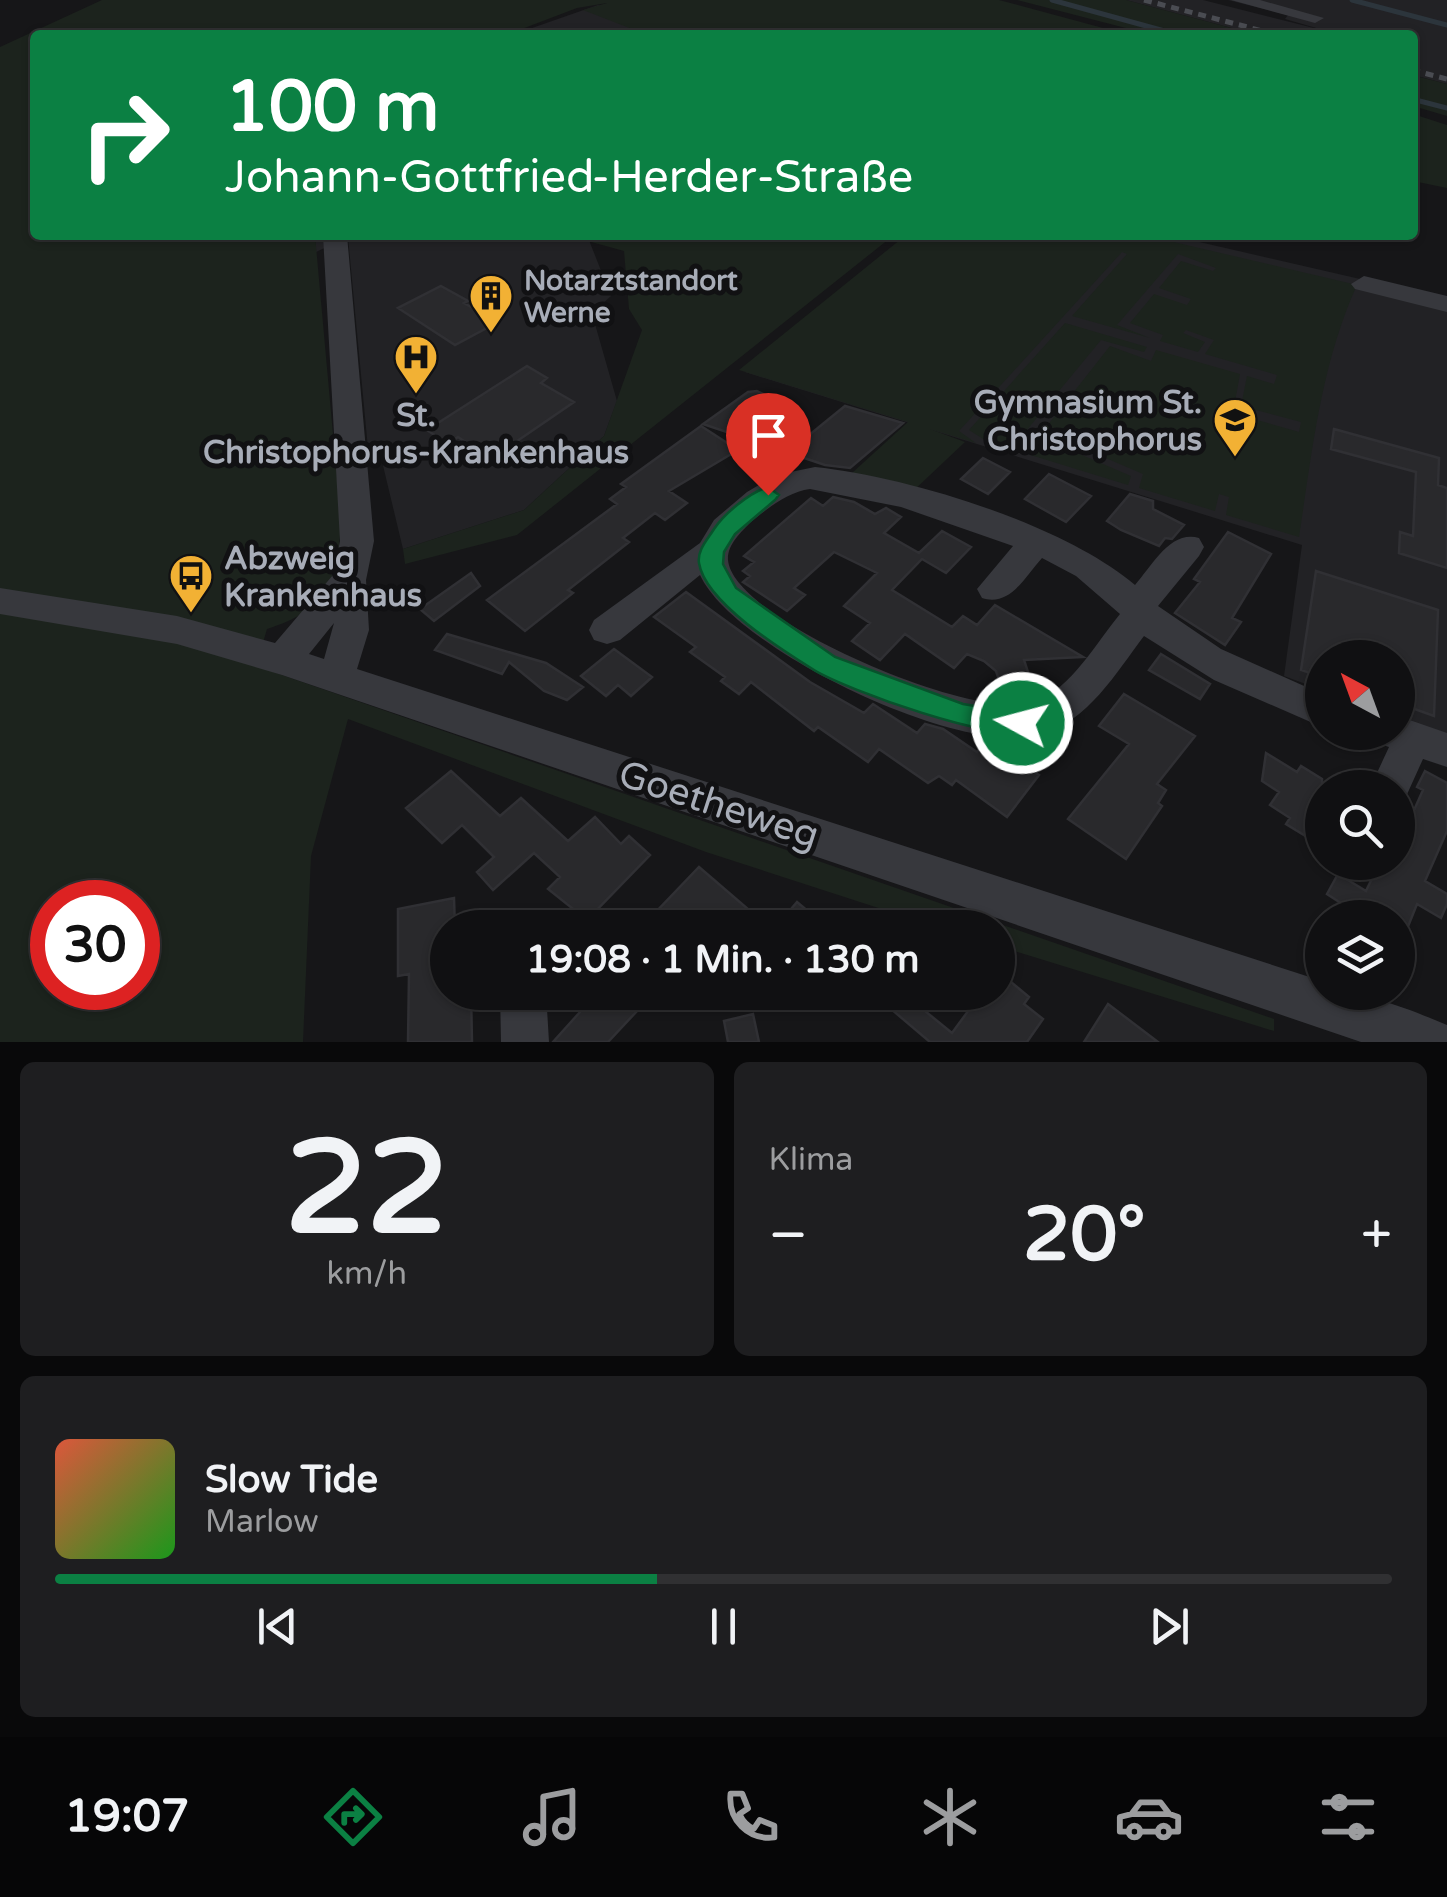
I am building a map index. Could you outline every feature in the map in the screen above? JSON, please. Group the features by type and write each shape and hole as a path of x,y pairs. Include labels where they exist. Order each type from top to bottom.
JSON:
{"street":[{"path":"1239,0 1315,18"},
{"path":"333,677 346,657 355,623 349,580 357,541 336,240"},
{"path":"1364,284 1447,304"},
{"path":"607,630 684,568 712,551 727,528 778,488 818,478 862,486 1038,542 1094,571 1176,641 1305,703"},
{"path":"994,589 1038,542"},
{"path":"712,551 711,564 728,594 826,664 963,715 1022,723 1062,706 1187,547"},
{"path":"282,660 349,580"},
{"name":"Goetheweg","path":"0,600 176,630 282,660 1153,946 1430,1042"},
{"path":"1400,770 1418,740"},
{"path":"525,1010 526,1042"}],"shaded area":[{"path":"102,0 999,0 1110,30 635,30 583,10 607,3 577,8 519,30 37,30"},
{"path":"1017,0 1126,0 1239,30 1134,30"},
{"path":"1126,0 1203,0 1322,30 1239,30"},
{"path":"1228,0 1447,0 1447,84 1418,76 1418,30 1323,30 1285,19 1288,15"},
{"path":"598,5 679,30 526,30"},
{"path":"30,33 30,240 315,240 341,523 339,544 325,591 303,613 267,629 256,666 960,910 885,910 706,852 348,719 311,856 303,1042 0,1042 0,47"},
{"path":"1418,77 1447,84 1447,116 1418,107"},
{"path":"1418,116 1447,125 1447,188 1418,182"},
{"path":"315,240 342,240 316,252"},
{"path":"348,240 589,240 611,296 578,326 593,317 617,401 604,436 524,510 403,549 380,453 369,459"},
{"path":"584,240 888,240 517,535 405,564 403,549 524,510 604,436 642,330 629,309 624,251"},
{"path":"900,240 1165,240 1357,285 1326,377 1299,537 1226,515 1229,497 1219,494 1215,511 1139,488 1143,474 1043,431 1110,346 1151,361 1156,350 1240,374 1233,413 1299,432 1301,422 1241,406 1247,376 1274,384 1277,375 1205,354 1214,340 1186,330 1183,333 1205,342 1198,352 1160,341 1163,335 1130,323 1154,294 1187,305 1191,299 1159,288 1181,261 1213,271 1216,268 1178,254 1117,325 1150,338 1072,316 1127,254 1122,252 959,431 976,443 930,429 965,442 911,493 852,473 908,422 739,370"},
{"name":"Gymnasium St. Christophorus","path":"907,240 1191,240 1447,299 1447,735 1415,723 1415,640 1305,640 1305,684 1284,676 1302,545 745,372"},
{"path":"1065,323 1147,347 1144,352 1101,340 1026,431 1131,476 1128,485 988,442 969,430"},
{"path":"1015,929 1274,1019 1274,1031 1015,951"}],"building":[{"path":"441,286 498,322 455,345 398,308"},
{"path":"527,366 547,378 541,383 574,402 491,459 458,437 448,444 427,430"},
{"path":"757,391 787,406 774,416 808,436 845,406 903,423 850,468 825,465 703,424 748,392"},
{"path":"701,426 738,450 669,491 687,503 665,520 655,513 623,538 629,542 568,590 573,593 525,631 487,600 617,504 610,499 626,487 621,484"},
{"path":"1334,429 1439,458 1438,485 1447,488 1447,568 1399,553 1400,532 1413,536 1416,472 1331,449"},
{"path":"983,458 1010,472 988,494 961,479"},
{"path":"1049,474 1091,496 1066,522 1025,499"},
{"path":"1130,494 1153,501 1153,509 1184,525 1172,539 1165,538 1159,546 1121,530 1107,521"},
{"path":"833,497 854,502 875,514 886,508 901,517 884,533 919,553 942,531 971,547 946,573 922,559 892,590 952,627 963,616 977,625 995,605 1083,657 1024,660 1031,681 1000,683 996,671 984,661 967,654 954,668 905,634 880,660 852,641 870,623 844,606 877,573 834,552 794,588 805,595 787,611 743,582 750,576 743,571 754,562 744,556 811,498 823,506"},
{"path":"1228,532 1271,554 1232,618 1241,622 1225,645 1175,613 1200,582 1194,579"},
{"path":"1316,571 1438,610 1434,716 1415,709 1415,640 1306,640"},
{"path":"471,573 480,586 434,621 420,609"},
{"path":"686,592 810,682 864,713 873,704 917,733 925,724 943,729 977,752 987,740 1039,775 1007,817 956,780 952,785 939,776 928,783 879,749 868,762 818,727 814,731 751,682 739,694 721,681 725,677 690,652 696,647 654,617"},
{"path":"447,634 546,663 583,687 567,700 544,691 509,662 502,674 435,650"},
{"path":"614,649 652,677 631,696 618,685 606,696 581,676"},
{"path":"1161,654 1210,684 1200,699 1149,670"},
{"path":"1124,694 1195,736 1157,784 1166,790 1158,803 1162,806 1126,859 1068,819 1129,744 1099,726"},
{"path":"1266,753 1297,772 1301,766 1307,770 1305,836 1286,824 1290,818 1270,805 1279,792 1262,781"},
{"path":"451,771 500,816 521,798 568,841 595,817 621,844 629,836 650,855 597,910 574,910 548,889 560,877 534,853 493,890 477,872 494,857 462,825 442,843 406,808"},
{"path":"1425,771 1447,783 1447,831 1425,881 1447,894 1441,918 1417,904 1415,909 1415,900 1336,900 1327,894 1335,880 1348,880 1366,891 1371,880 1415,880 1415,808 1423,790 1417,787"},
{"path":"699,867 749,910 658,910"},
{"path":"454,898 454,910 430,910 430,1010 471,1010 472,1042 408,1042 409,974 398,976 398,909"},
{"path":"797,902 807,910 790,910"},
{"path":"1015,985 1029,997 1024,1004 1043,1019 1027,1042 930,1042 892,1010 926,1010 952,1033 969,1010 1015,1010"},
{"path":"1108,1004 1158,1042 1084,1042"},
{"path":"582,1010 637,1011 608,1042 553,1042"},
{"path":"753,1014 759,1042 728,1042 724,1021"}],"waterway":[{"path":"1052,0 1161,30"},
{"path":"1352,0 1447,25"},
{"path":"1418,101 1447,108"}],"railway":[{"path":"1144,0 1259,30"},
{"path":"1418,72 1447,79"}],"place":[{"name":"Notarztstandort Werne","path":"491,334"},
{"name":"St. Christophorus-Krankenhaus","path":"416,395"},
{"name":"Gymnasium St. Christophorus","path":"1235,458"},
{"name":"Abzweig Krankenhaus","path":"191,614"}],"route":[{"path":"768,495 718,537 712,551 716,579 746,611 826,664 963,715 1022,723"}]}
